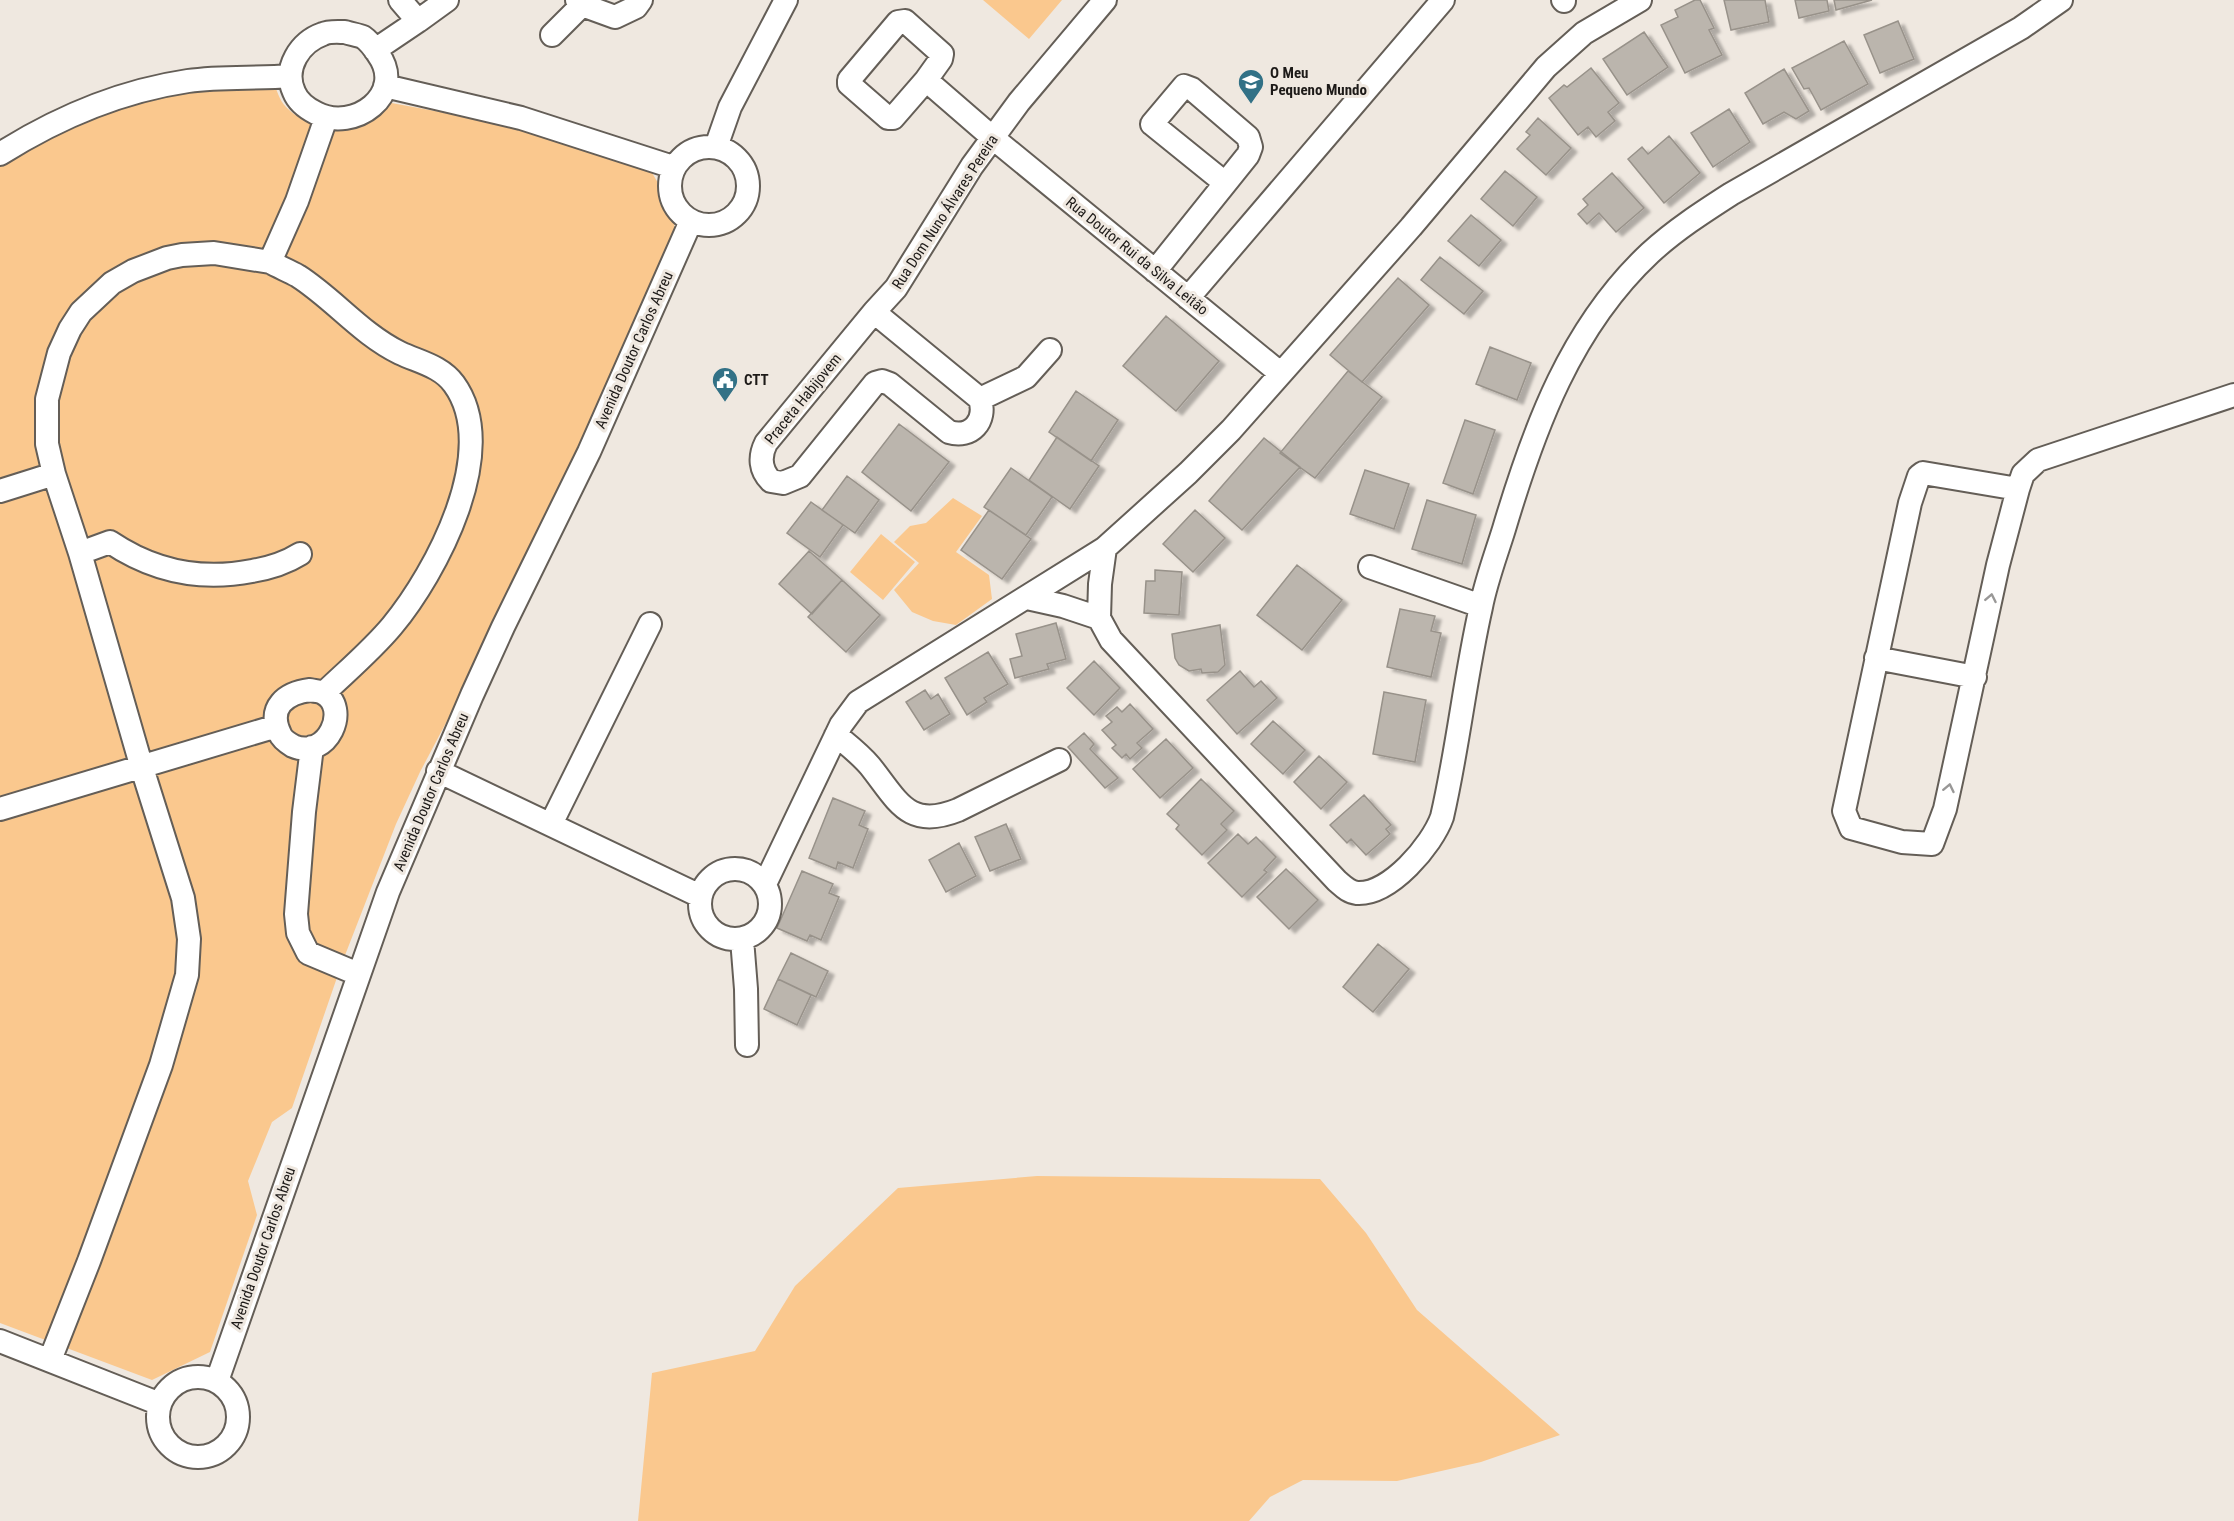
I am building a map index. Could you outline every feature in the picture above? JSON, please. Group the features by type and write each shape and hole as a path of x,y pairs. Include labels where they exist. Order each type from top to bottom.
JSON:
{"street":[{"path":"400,0 418,21"},
{"path":"375,50 447,0"},
{"path":"552,35 580,2 606,6 615,17 636,7 641,0"},
{"path":"716,147 730,107 786,0"},
{"name":"Rua Dom Nuno Álvares Pereira","path":"874,312 896,288 972,166 1019,102 1106,0"},
{"path":"1188,297 1443,0"},
{"path":"765,884 836,735 846,717 864,696 1105,548 1231,430 1411,227 1546,67 1584,33 1640,0"},
{"path":"1105,548 1100,584 1099,618 1111,640 1336,881 1349,891 1361,893 1383,884 1406,869 1425,849 1437,830 1446,800 1481,606 1529,449 1558,380 1584,333 1601,310 1650,253 1685,225 1731,194 1810,151 1880,108 2021,28 2061,0"},
{"path":"345,32 363,38 375,50 383,61 386,75 385,86 379,101 363,113 344,120 326,118 299,102 292,90 290,76 294,58 305,43 324,33 345,32"},
{"path":"0,154 56,122 139,92 187,81 228,77 290,76"},
{"name":"Rua Doutor Rui da Silva Leitão","path":"926,80 993,138 1280,373"},
{"path":"385,86 521,118 673,167"},
{"path":"270,262 297,201 326,118"},
{"path":"716,147 734,155 743,168 748,189 744,204 735,216 721,223 706,225 691,221 679,212 671,199 669,184 673,167 683,157 696,149 716,147"},
{"path":"1155,271 1225,183"},
{"name":"Avenida Doutor Carlos Abreu","path":"217,1381 388,892 438,771 503,627 590,452 691,221"},
{"path":"50,1360 93,1251 161,1065 189,965 189,928 183,898 142,768 47,444 47,399 59,353 70,329 81,312 98,296 133,271 182,255 214,253 270,262 299,277 376,339 400,353 441,371 454,384 468,416 471,434 467,476 453,521 428,575 391,627 324,693"},
{"path":"874,312 980,399 1026,377 1050,350"},
{"name":"Praceta Habijovem","path":"874,312 766,443 761,464 767,477 777,483 790,481 800,476 875,383 882,381 890,384 945,430 958,434 968,432 979,423 982,413 980,399"},
{"path":"2018,489 1923,473 1919,476 1910,503 1844,811 1851,828 1902,842 1932,844 1945,809 1998,565 2022,474 2038,460 2234,395"},
{"path":"0,491 54,474"},
{"path":"80,553 110,542 141,560 160,567 188,574 219,576 274,567 300,554"},
{"path":"1370,567 1481,606"},
{"path":"1026,598 1063,606 1099,618"},
{"path":"551,824 650,624"},
{"path":"1876,658 1975,677"},
{"path":"310,690 324,693 331,701 334,710 331,735 322,744 312,747 298,748 289,744 280,736 277,726 278,709 284,698 294,692 310,690"},
{"path":"0,809 277,726"},
{"path":"836,735 869,765 899,804 906,810 922,816 946,815 1059,760"},
{"path":"312,747 296,899 298,933 308,953 358,974"},
{"path":"438,771 700,896"},
{"path":"734,868 746,870 765,884 770,906 768,918 752,935 742,939 719,936 709,929 702,919 699,908 704,885 722,870 734,868"},
{"path":"742,939 747,1045"},
{"path":"0,1341 160,1404"},
{"path":"194,1376 208,1377 217,1381 233,1395 239,1416 236,1433 226,1446 214,1454 202,1457 189,1456 176,1451 164,1440 158,1426 158,1410 164,1394 175,1383 194,1376"}],"shaded area":[{"path":"983,0 1062,0 1029,39"},
{"path":"273,81 286,107 297,116 324,128 339,130 366,123 378,115 386,102 512,125 651,171 675,212 674,233 514,594 420,772 396,824 342,963 292,1108 272,1122 248,1181 257,1215 210,1352 152,1380 0,1323 0,162 35,138 151,94"},
{"path":"953,498 982,516 956,552 989,575 992,599 956,625 933,621 912,612 894,590 919,563 894,542 910,526 926,523"},
{"path":"881,534 915,562 883,600 850,572"},
{"path":"1037,1176 1320,1179 1366,1233 1417,1310 1560,1435 1481,1462 1397,1481 1303,1480 1270,1497 1249,1521 638,1521 652,1373 755,1351 795,1286 898,1188"}],"building":[{"path":"1695,0 1700,0 1714,28 1709,30 1722,55 1685,73 1661,25 1678,17 1675,10"},
{"path":"1724,0 1765,0 1769,22 1731,30"},
{"path":"1795,0 1827,0 1829,11 1799,18"},
{"path":"1834,0 1872,0 1836,10"},
{"path":"1898,21 1914,59 1880,73 1864,35"},
{"path":"1644,32 1668,67 1627,95 1603,59"},
{"path":"1844,41 1868,84 1821,110 1809,88 1804,89 1792,68"},
{"path":"1591,68 1619,103 1608,112 1615,121 1596,137 1588,127 1578,135 1549,98 1564,85 1567,87"},
{"path":"1784,69 1809,111 1796,119 1784,112 1763,124 1745,93"},
{"path":"1729,109 1750,142 1713,167 1691,133"},
{"path":"1538,118 1571,148 1546,175 1517,149 1530,135 1526,132"},
{"path":"1669,136 1700,173 1664,203 1628,159 1642,147 1648,154"},
{"path":"1505,171 1537,197 1513,226 1481,199"},
{"path":"1612,173 1644,208 1616,232 1599,213 1587,224 1578,214 1588,205 1583,199"},
{"path":"1471,215 1501,240 1479,266 1448,241"},
{"path":"1440,257 1483,291 1464,314 1421,280"},
{"path":"1398,278 1429,305 1362,382 1330,355"},
{"path":"1166,316 1219,361 1176,411 1123,366"},
{"path":"1490,347 1531,363 1517,400 1476,384"},
{"path":"1348,371 1382,397 1315,478 1280,453"},
{"path":"1076,391 1118,420 1091,461 1049,432"},
{"path":"1465,420 1495,430 1473,494 1443,483"},
{"path":"899,424 949,462 911,511 862,472"},
{"path":"1057,437 1099,466 1070,509 1029,480"},
{"path":"1264,438 1300,467 1242,530 1209,501"},
{"path":"1011,468 1052,497 1026,535 984,507"},
{"path":"1365,470 1409,484 1394,529 1350,514"},
{"path":"847,476 879,500 855,533 822,510"},
{"path":"1427,500 1476,515 1462,564 1412,549"},
{"path":"811,502 843,525 820,557 787,533"},
{"path":"989,510 1031,539 1002,579 961,550"},
{"path":"1195,510 1225,538 1193,572 1163,544"},
{"path":"809,551 842,580 812,614 779,584"},
{"path":"1297,565 1342,600 1302,650 1257,615"},
{"path":"1155,570 1182,572 1179,615 1144,613 1146,581 1155,581"},
{"path":"842,580 880,615 846,652 808,617"},
{"path":"1400,609 1435,616 1431,631 1441,633 1431,677 1387,667"},
{"path":"1056,623 1066,659 1047,664 1049,669 1015,678 1010,659 1022,656 1016,634"},
{"path":"1220,625 1225,665 1218,672 1202,673 1201,669 1189,671 1179,665 1175,658 1172,634"},
{"path":"988,652 1008,684 984,698 987,702 967,715 945,678"},
{"path":"1094,661 1120,688 1094,715 1067,688"},
{"path":"1240,671 1254,687 1261,681 1277,698 1237,734 1207,700"},
{"path":"925,690 931,699 938,694 950,714 924,730 906,702"},
{"path":"1384,692 1426,700 1415,762 1373,754"},
{"path":"1130,704 1153,729 1137,743 1142,748 1130,759 1126,754 1122,758 1112,748 1116,745 1102,730 1112,722 1106,716 1117,707 1122,712"},
{"path":"1273,721 1305,750 1283,774 1251,744"},
{"path":"1084,733 1094,744 1090,749 1118,778 1105,788 1068,747"},
{"path":"1166,739 1193,768 1160,798 1133,769"},
{"path":"1319,756 1347,782 1321,809 1294,782"},
{"path":"1201,779 1234,811 1221,824 1227,830 1202,855 1176,829 1179,825 1167,814"},
{"path":"1364,795 1391,825 1386,829 1390,834 1366,855 1351,839 1347,843 1330,825"},
{"path":"833,798 865,811 859,825 868,829 853,868 838,862 836,869 809,858"},
{"path":"1006,824 1021,859 990,871 975,837"},
{"path":"1238,834 1248,844 1256,837 1276,857 1264,870 1267,872 1242,897 1208,863"},
{"path":"959,843 976,876 946,892 929,860"},
{"path":"1286,869 1318,900 1289,929 1257,897"},
{"path":"802,871 833,884 829,893 839,897 821,940 810,935 807,941 777,928"},
{"path":"1378,944 1409,969 1373,1012 1343,987"},
{"path":"791,953 828,971 816,997 778,979"},
{"path":"778,979 811,995 797,1025 764,1009"}],"place":[{"name":"O Meu Pequeno Mundo","path":"1251,105"},
{"name":"CTT","path":"725,403"}]}
